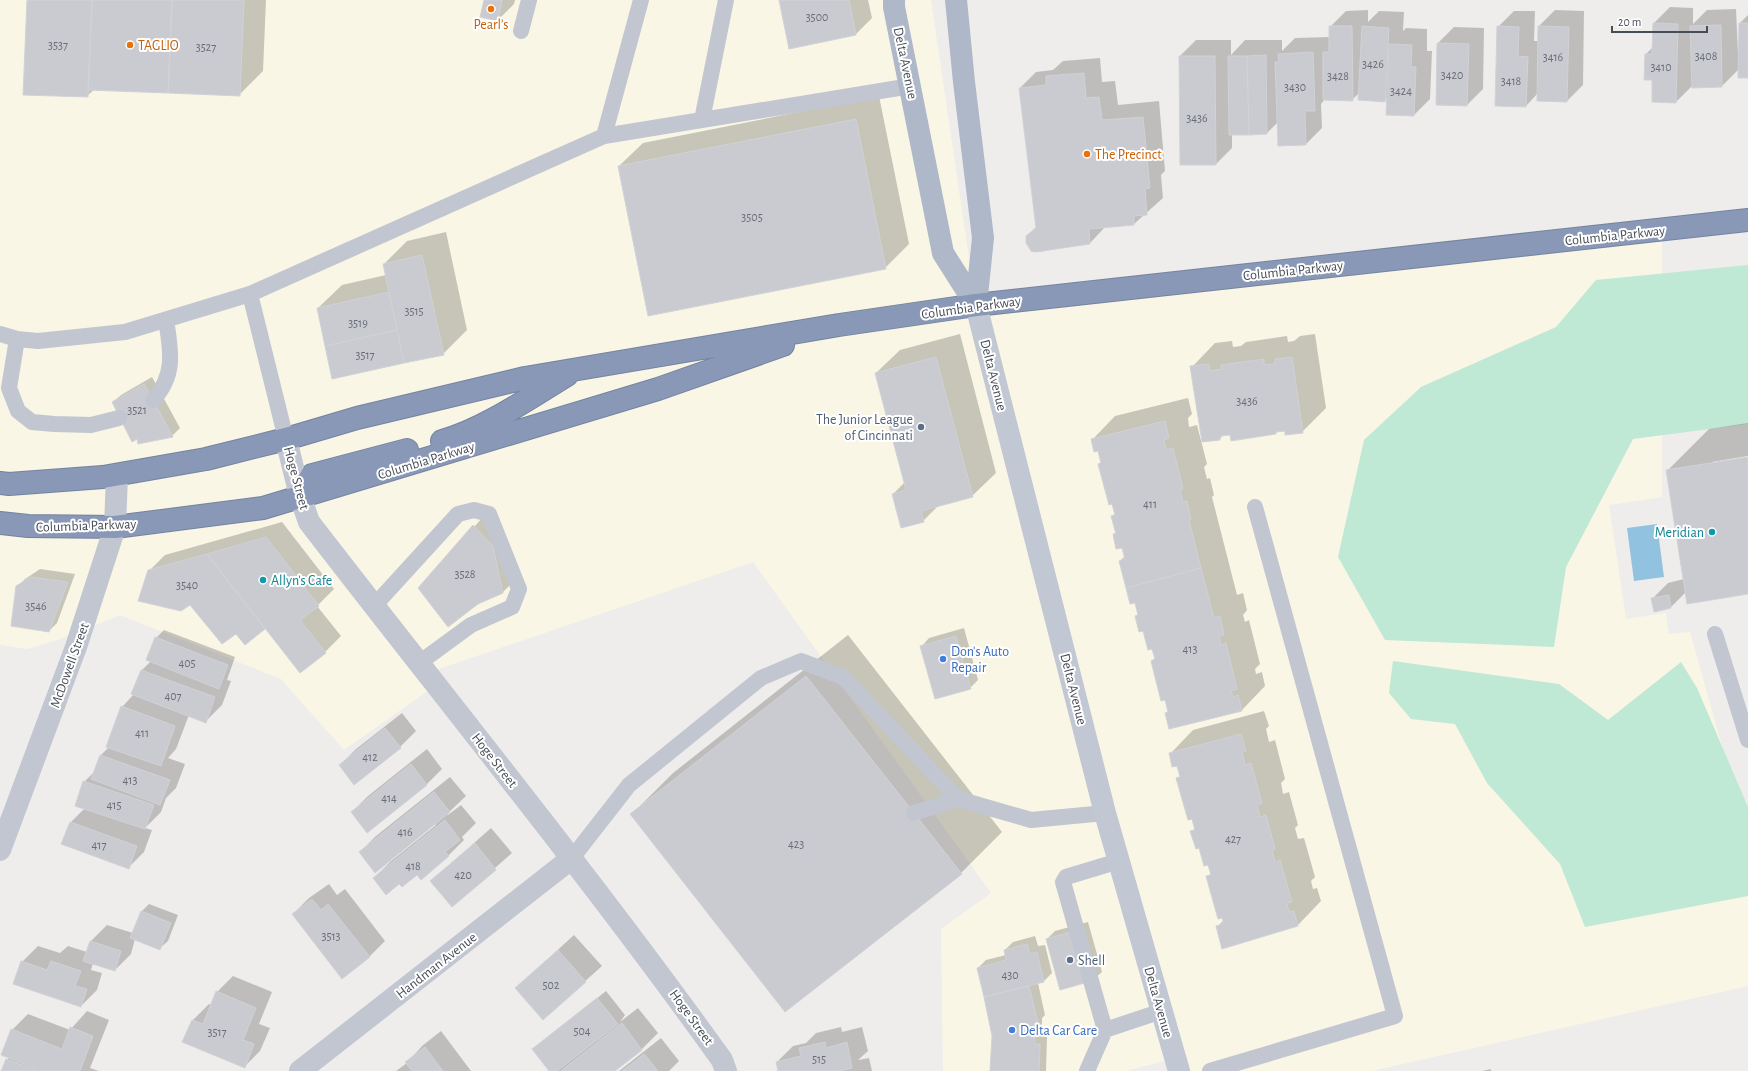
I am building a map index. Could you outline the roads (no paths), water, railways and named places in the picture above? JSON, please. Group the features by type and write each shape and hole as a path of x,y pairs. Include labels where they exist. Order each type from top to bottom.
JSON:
{"highway":[{"name":"Columbia Parkway","path":"0,483 9,484 117,475 206,459 286,439 357,418 525,378 839,325 976,305 1748,220"},
{"name":"Columbia Parkway","path":"0,523 28,526 116,527 263,508 658,389 839,325"},
{"path":"300,496 312,475 459,436 525,401 577,369"}],"main road":[{"name":"Delta Avenue","path":"894,0 894,7 911,86 943,254 976,305 1105,812 1179,1071"},
{"name":"Delta Avenue","path":"956,0 964,82 983,238 976,305"}],"street":[{"name":"Hoge Street","path":"286,439 300,496 309,522 572,858 722,1060 726,1071"},
{"name":"McDowell Street","path":"0,850 76,647 116,527 117,475"},
{"name":"Handman Avenue","path":"300,1071 572,858"}],"lane":[{"path":"521,31 528,0"},
{"path":"604,136 641,0"},
{"path":"702,120 726,0"},
{"path":"0,334 18,339 38,341 125,332 250,294 604,136 911,86"},
{"path":"250,294 286,439"},
{"path":"153,400 161,391 167,378 172,357 166,320"},
{"path":"18,339 9,388 18,411 32,422 90,425 120,418"},
{"path":"1210,1071 1394,1016 1255,507"},
{"path":"374,606 458,514 474,510 489,514 519,589 512,607 471,625 419,663"},
{"path":"1715,634 1748,740"},
{"path":"572,858 629,785 761,678 801,661 843,677 958,799 1031,820 1105,812"},
{"path":"914,814 958,799"},
{"path":"1087,1071 1105,1030 1063,882 1066,877 1119,861"},
{"path":"1105,1030 1162,1011"}],"water":[{"path":"1657,524 1664,577 1634,581 1627,528"}],"place":[{"name":"Pearl’s","path":"491,9"},
{"name":"TAGLIO","path":"130,45"},
{"name":"The Precinct","path":"1087,154"},
{"name":"The Junior League of Cincinnati","path":"921,427"},
{"name":"Meridian","path":"1712,532"},
{"name":"Allyn's Cafe","path":"263,580"},
{"name":"Don's Auto Repair","path":"943,659"},
{"name":"Shell","path":"1070,960"},
{"name":"Delta Car Care","path":"1012,1030"}]}
